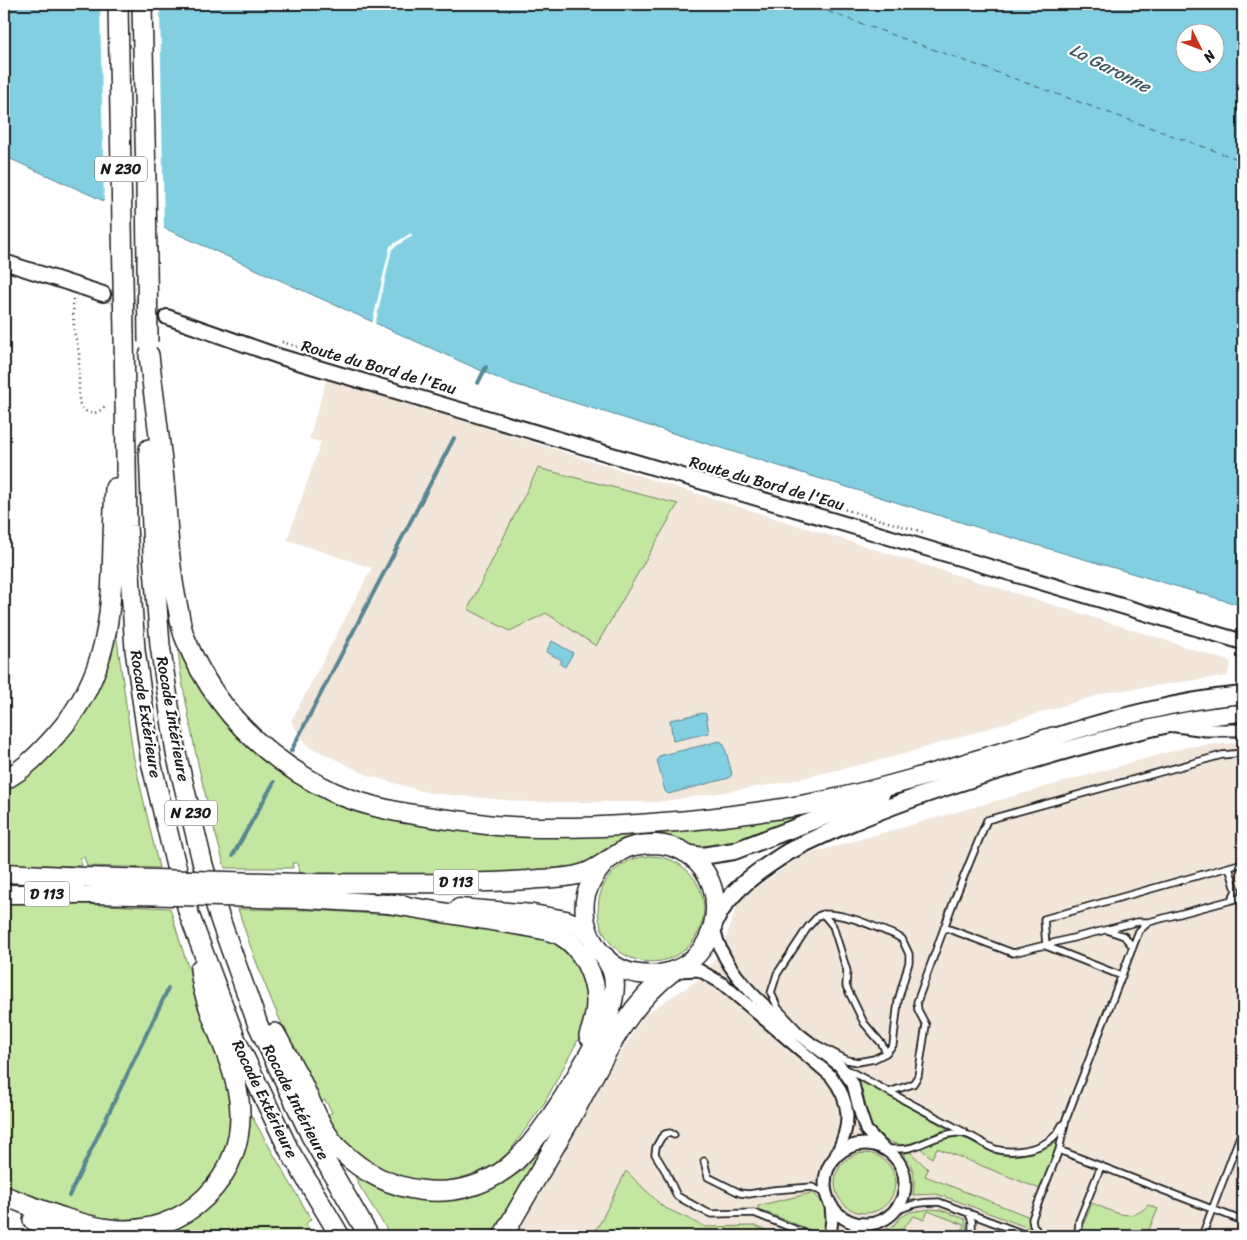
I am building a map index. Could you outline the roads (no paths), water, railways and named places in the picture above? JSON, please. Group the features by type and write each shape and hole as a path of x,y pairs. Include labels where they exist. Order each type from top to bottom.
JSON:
{"highway":[{"name":"N 230","path":"118,4 124,341"},
{"name":"N 230","path":"142,4 148,348"},
{"path":"4,780 17,773 38,755 61,729 79,704 93,679 103,650 112,599 113,528 124,341"},
{"name":"Rocade Extérieure","path":"124,341 127,526 135,650 151,762 188,914 236,1040 289,1150 340,1236"},
{"path":"148,348 165,488 168,551 184,636 216,698 240,726 267,752 301,775 335,793 379,808 398,812 502,826 584,828 645,824 725,816 824,801 870,791 1054,738"},
{"name":"Rocade Intérieure","path":"148,348 150,489 160,645 176,752 203,865 221,922 258,1025 311,1136 369,1236"},
{"path":"391,904 548,931 561,936 574,946 584,959 594,987 596,1000 595,1017 588,1038 539,1132"},
{"path":"4,1196 87,1224 109,1229 133,1229 157,1226 180,1217 200,1204 217,1186 228,1169 236,1150 239,1100 224,1047 205,995 188,914"},
{"path":"221,922 324,1129 339,1149 357,1166 377,1178 394,1185 417,1190 440,1192 466,1187 490,1178 507,1168 522,1154 568,1090 606,1021 612,1004 614,987 612,971 605,957"},
{"path":"503,1236 619,1030 643,996 672,971"},
{"path":"4,1209 80,1236"}],"main road":[{"path":"684,853 700,866 710,882 716,901 714,923 710,938 700,952 688,963 672,971 655,975 637,974 620,967 605,957 591,938 585,917 586,896 593,876 607,860 624,849 644,844 665,845 684,853 702,856 734,851 874,798 1054,738 1161,708 1243,695"},
{"path":"714,923 724,903 763,869 789,852 837,828 923,794 1061,750 1164,725 1206,717 1243,713"},
{"name":"D 113","path":"4,894 88,886 304,891 504,882 571,876 587,872 607,860"},
{"name":"D 113","path":"4,873 88,886"},
{"name":"D 113","path":"304,891 391,904 533,914 566,920 578,925 591,938"}],"street":[{"path":"4,262 103,294"},
{"name":"Route du Bord de l'Eau","path":"167,317 281,357 1243,642"},
{"path":"1164,725 1206,730 1243,730"},
{"path":"714,923 717,942 724,957 746,986 772,1012 840,1066 849,1076 866,1130 884,1149 895,1157 902,1167 905,1179 903,1197 894,1212 883,1220 870,1224 850,1236"},
{"path":"672,971 699,970 716,979 831,1076 845,1099 848,1116 844,1139 828,1167 824,1180 826,1194 831,1206 838,1215 848,1221 870,1224"},
{"path":"836,1155 847,1148 860,1144 873,1144 884,1149"},
{"path":"829,1234 831,1206"}],"lane":[{"path":"889,1092 908,1086 916,1080 920,1067 926,1025 918,1010 917,1002 944,927 987,820 1222,755 1243,753"},
{"path":"1046,946 1044,919 1243,863"},
{"path":"1229,867 1236,890 1232,899"},
{"path":"944,927 1013,953 1136,922 1149,922 1243,897"},
{"path":"823,914 833,926 847,971 846,986 864,1023 882,1044 886,1053"},
{"path":"837,914 848,916 902,939 909,954 909,962 898,1001 895,1038 893,1045 886,1053 874,1059 858,1062 839,1057 807,1039 778,1008 771,993 777,974 808,926 818,916 837,914"},
{"path":"1040,1236 1032,1219 1059,1150 1066,1119 1139,931 1149,922"},
{"path":"1107,930 1124,936 1133,947"},
{"path":"1046,946 1122,976"},
{"path":"840,1066 995,1149 1019,1151 1041,1146 1057,1134 1066,1119"},
{"path":"1202,1236 1243,1128"},
{"path":"674,1135 670,1133 665,1134 661,1138 656,1147 655,1154 677,1196 711,1214 754,1213 812,1236"},
{"path":"884,1149 910,1148 946,1134 965,1133"},
{"path":"1059,1150 1243,1221"},
{"path":"704,1161 708,1177 740,1193 749,1194 812,1187 826,1194"},
{"path":"1078,1236 1079,1221 1101,1166"},
{"path":"894,1212 909,1204 939,1202 1030,1236"},
{"path":"968,1212 972,1221 972,1236"}],"water":[{"name":"La Garonne","path":"4,4 1243,4 1243,606 999,534 504,381 4,156"},
{"path":"552,641 573,653 565,667 560,664 562,660 546,652"},
{"path":"706,714 709,733 673,741 670,720"},
{"path":"720,741 724,744 732,774 729,778 668,794 665,791 657,760 659,756"}],"waterway":[{"path":"478,383 486,367"},
{"path":"291,751 454,438"},
{"path":"233,855 274,782"},
{"path":"69,1196 168,989"}],"tunnel":[{"path":"103,294 167,317"}]}
